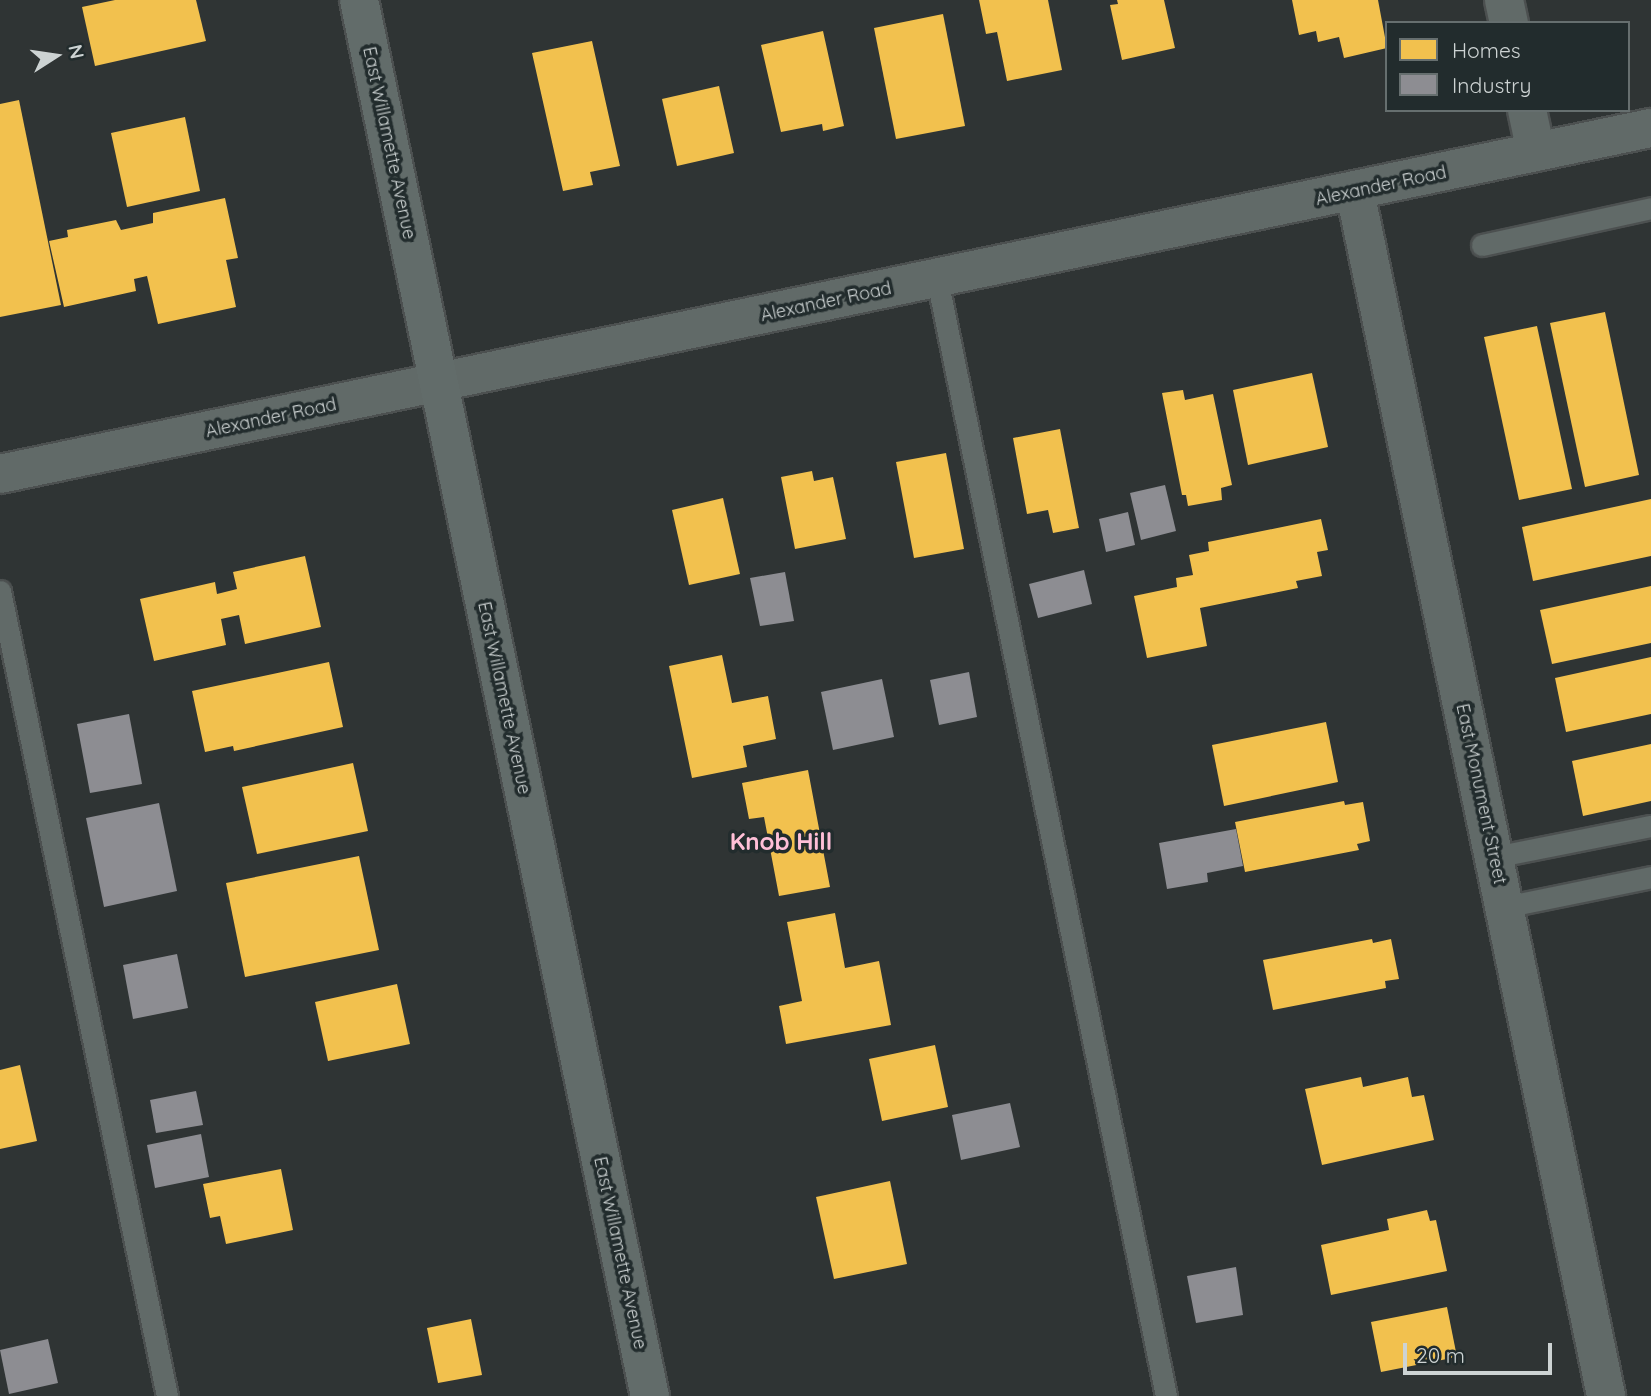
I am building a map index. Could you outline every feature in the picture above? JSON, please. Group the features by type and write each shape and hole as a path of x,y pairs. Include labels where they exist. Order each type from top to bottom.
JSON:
{"street":[{"name":"East Willamette Avenue","path":"359,0 650,1396"},
{"path":"1504,0 1508,21"},
{"path":"1527,112 1536,152"},
{"name":"Alexander Road","path":"0,474 1651,128"},
{"name":"East Monument Street","path":"1355,192 1606,1396"}],"lane":[{"path":"1482,245 1651,208"},
{"path":"937,279 1166,1396"},
{"path":"0,591 166,1396"},
{"path":"1494,857 1651,826"},
{"path":"1504,907 1651,877"}],"building: Homes":[{"path":"115,0 196,0 206,41 95,66 82,7"},
{"path":"979,0 1048,0 1062,70 1007,81 997,32 986,34"},
{"path":"1117,0 1164,0 1175,48 1122,60 1110,5 1118,4"},
{"path":"1292,0 1378,0 1385,48 1344,58 1339,37 1318,42 1316,31 1299,35"},
{"path":"943,14 965,126 896,139 874,28"},
{"path":"823,31 844,126 823,131 822,124 781,132 761,45"},
{"path":"592,41 620,166 590,172 593,185 563,191 532,53"},
{"path":"719,86 734,153 677,166 662,99"},
{"path":"19,100 61,305 0,317 0,104"},
{"path":"185,117 200,191 127,207 111,133"},
{"path":"225,198 238,258 226,260 236,307 158,324 147,276 134,279 136,291 64,307 49,241 68,237 67,230 116,220 121,230 153,223 153,213"},
{"path":"1605,312 1639,475 1585,487 1550,323"},
{"path":"1537,326 1572,489 1519,500 1484,337"},
{"path":"1312,373 1328,447 1248,465 1233,390"},
{"path":"1183,390 1185,400 1213,394 1232,485 1221,488 1222,500 1188,506 1186,495 1182,495 1162,393"},
{"path":"1060,429 1079,528 1053,533 1048,510 1027,514 1013,438"},
{"path":"946,453 964,549 914,558 896,462"},
{"path":"812,471 814,481 833,477 846,539 795,549 781,477"},
{"path":"723,498 740,574 689,585 672,510"},
{"path":"1651,499 1651,556 1533,581 1522,527"},
{"path":"1321,519 1328,550 1317,552 1322,576 1296,581 1298,588 1200,608 1207,646 1147,658 1134,596 1177,587 1176,578 1193,575 1189,555 1209,551 1208,542"},
{"path":"305,556 321,627 245,644 239,615 221,619 226,645 154,661 140,599 215,582 217,594 237,589 233,572"},
{"path":"1651,586 1651,643 1552,664 1540,610"},
{"path":"722,655 732,703 768,696 776,739 743,746 747,767 692,778 669,666"},
{"path":"1651,657 1651,714 1566,732 1555,678"},
{"path":"329,662 343,727 234,751 233,746 205,752 192,691"},
{"path":"1326,722 1338,782 1224,806 1212,745"},
{"path":"1651,744 1651,801 1583,816 1572,761"},
{"path":"353,763 368,831 257,854 242,787"},
{"path":"808,770 830,887 779,896 764,817 749,819 742,783"},
{"path":"1344,801 1345,805 1363,802 1370,841 1357,844 1359,850 1245,872 1235,822"},
{"path":"359,856 379,950 245,977 226,883"},
{"path":"835,913 845,968 879,961 891,1025 786,1044 779,1006 802,1001 787,922"},
{"path":"1372,939 1373,943 1391,939 1399,979 1385,981 1386,988 1273,1010 1263,960"},
{"path":"397,984 410,1044 328,1061 315,1002"},
{"path":"935,1045 948,1107 882,1121 869,1059"},
{"path":"20,1065 37,1141 0,1149 0,1070"},
{"path":"1361,1077 1363,1087 1408,1077 1412,1097 1424,1095 1434,1140 1322,1165 1305,1089"},
{"path":"281,1169 293,1230 226,1244 220,1216 210,1218 203,1184"},
{"path":"890,1181 907,1264 834,1279 816,1197"},
{"path":"1427,1210 1430,1221 1436,1220 1447,1271 1331,1295 1321,1245 1389,1230 1387,1219"},
{"path":"1447,1307 1457,1357 1381,1372 1371,1322"},
{"path":"471,1319 482,1375 438,1383 427,1328"}],"building: Industry":[{"path":"1165,485 1176,531 1141,540 1130,493"},
{"path":"1128,512 1135,545 1106,552 1099,519"},
{"path":"1084,570 1092,604 1038,618 1029,584"},
{"path":"785,572 794,621 760,626 750,578"},
{"path":"969,672 977,717 939,725 930,680"},
{"path":"882,679 894,737 833,750 821,692"},
{"path":"129,714 142,784 90,793 77,724"},
{"path":"159,803 177,891 104,907 86,818"},
{"path":"1236,829 1243,866 1207,873 1208,882 1167,889 1159,843"},
{"path":"177,954 188,1008 133,1019 123,965"},
{"path":"196,1091 203,1125 156,1133 150,1100"},
{"path":"1010,1103 1020,1147 961,1160 952,1115"},
{"path":"201,1134 209,1177 155,1188 147,1145"},
{"path":"1236,1267 1243,1315 1196,1323 1187,1276"},
{"path":"48,1339 58,1383 9,1394 0,1350"}],"district":[{"name":"Knob Hill","path":"781,842"}]}
